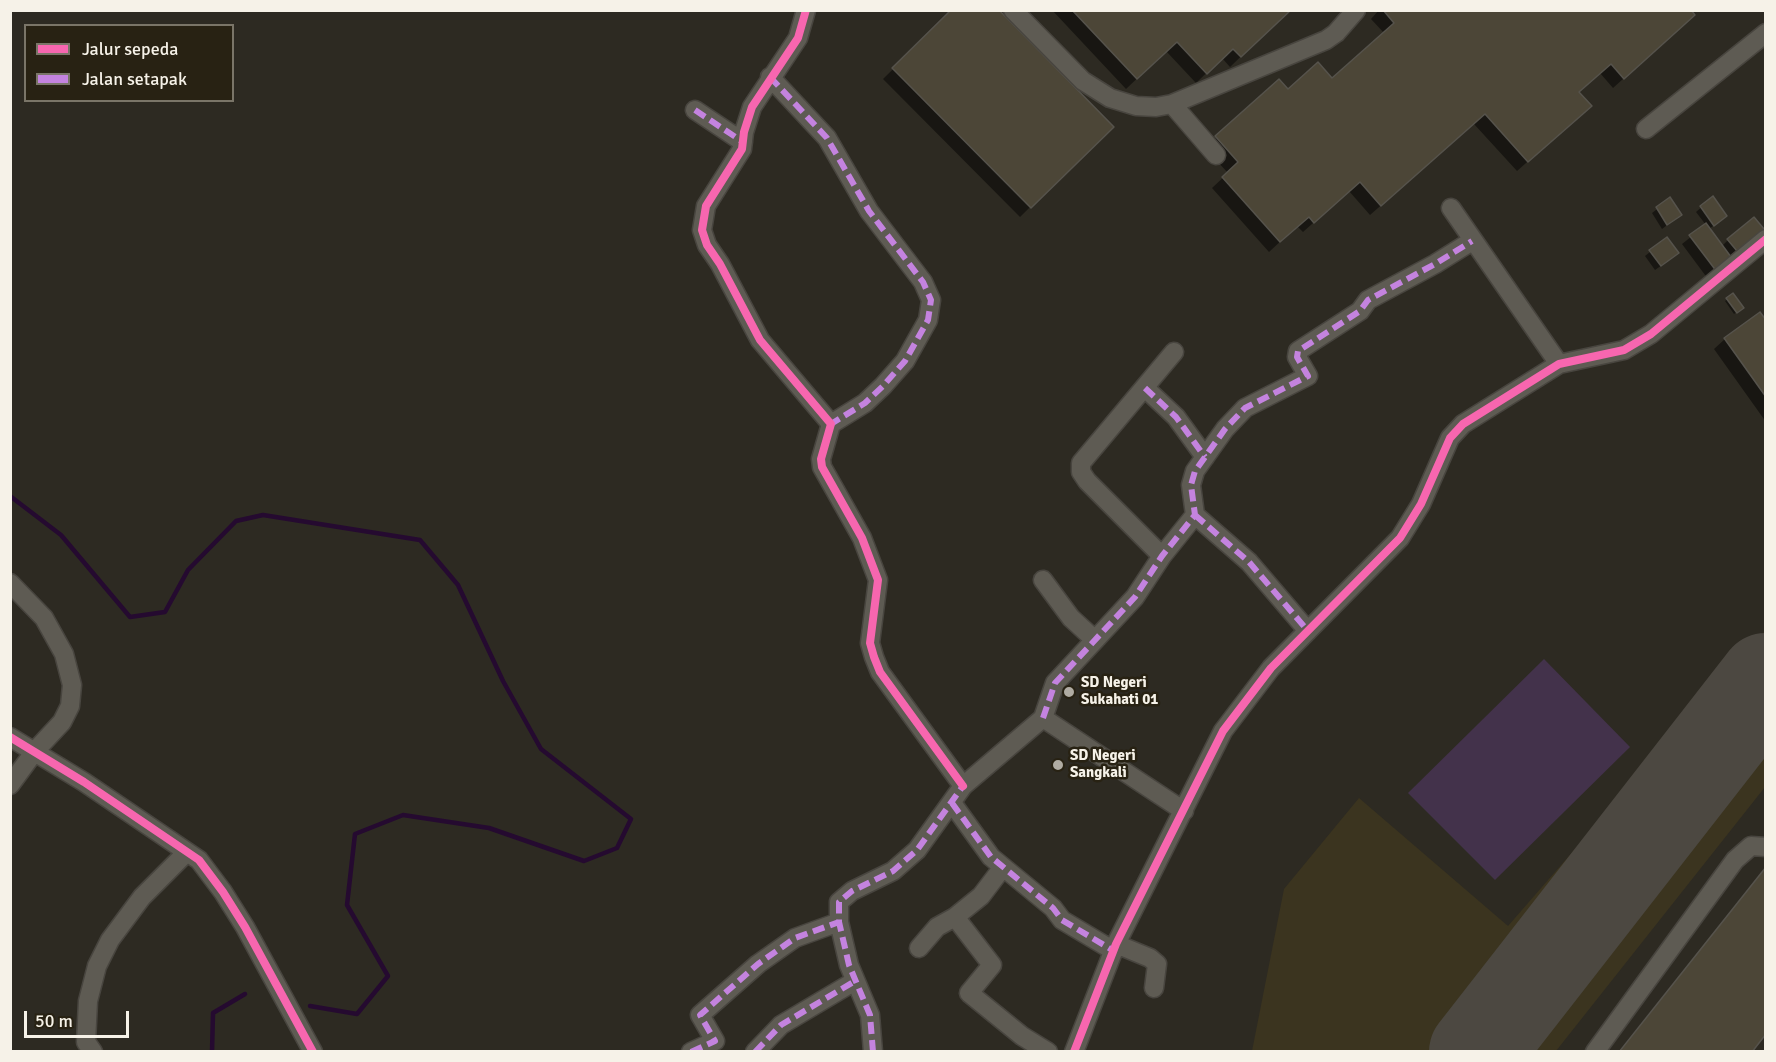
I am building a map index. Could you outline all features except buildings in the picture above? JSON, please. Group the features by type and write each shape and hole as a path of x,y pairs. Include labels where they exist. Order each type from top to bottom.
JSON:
{"street":[{"path":"806,10 798,38 770,77 748,117 742,149 706,206 702,230 707,245 720,264 760,340 831,424"},
{"path":"1013,10 1083,81 1110,98 1136,106 1155,107 1172,104 1326,40 1336,33 1356,10"},
{"path":"1646,129 1766,33"},
{"path":"770,77 827,138 869,211 923,282 931,300 928,320 905,361 865,402 831,424 821,459 822,467 858,530 878,580 870,643 880,672 963,786"},
{"path":"1172,104 1216,155"},
{"path":"696,110 743,142"},
{"path":"1450,208 1499,281 1541,335 1559,364"},
{"path":"1308,631 1249,562 1196,515 1191,485 1195,471 1225,429 1245,408 1308,376 1298,357 1298,351 1360,310 1368,300 1472,241"},
{"path":"1074,1052 1115,948 1223,731 1257,683 1391,549 1408,527 1450,438 1456,431 1559,364 1633,346 1763,246"},
{"path":"1162,556 1081,472 1081,463 1174,352"},
{"path":"1145,388 1176,417 1205,457"},
{"path":"873,1052 870,1016 855,981 840,922 838,908 843,897 893,871 917,850 963,786 1043,718 1055,683 1135,597 1162,556 1196,515"},
{"path":"1043,580 1071,618 1095,640"},
{"path":"10,583 44,618 64,654 72,685 70,706 62,722 35,751 10,785"},
{"path":"1043,718 1184,811"},
{"path":"10,736 187,852 209,871 244,927 313,1052"},
{"path":"952,803 991,857 1053,908 1062,920 1115,948 1150,958 1157,964 1154,988"},
{"path":"1595,1052 1735,860 1751,846 1766,847"},
{"path":"84,1048 88,1001 97,966 110,940 142,897 187,852"},
{"path":"920,948 937,927 955,917 981,896 1003,867"},
{"path":"955,917 992,965 969,993 1022,1036 1048,1052"},
{"path":"691,1052 715,1041 700,1015 758,964 795,938 840,922"},
{"path":"755,1052 781,1025 855,981"}],"shaded area":[{"path":"1765,631 1765,787 1556,1051 1252,1051 1284,889 1359,798 1508,926"},
{"path":"1544,659 1630,747 1495,880 1408,793"}],"waterway":[{"path":"10,496 61,535 130,617 165,612 188,570 236,521 263,515 420,540 458,585 503,681 541,749 631,819 617,848 584,861 489,828 403,815 355,834 347,905 388,976 357,1014 310,1006"},
{"path":"212,1052 213,1013 245,994"}],"runway":[{"path":"1476,1052 1766,680"}],"marked path":[{"path":"770,77 827,138 869,211 923,282 931,300 928,320 905,361 865,403 831,424"},
{"path":"695,110 743,142"},
{"path":"1043,718 1055,683 1135,597 1162,556 1195,515 1191,485 1195,471 1225,429 1245,408 1308,376 1297,357 1298,351 1360,311 1368,300 1472,241"},
{"path":"1145,388 1176,417 1205,457"},
{"path":"1195,515 1249,562 1308,631"},
{"path":"873,1052 870,1015 849,965 839,922 839,902 852,891 893,871 917,850 963,786"},
{"path":"952,803 991,857 1053,908 1062,920 1114,951"},
{"path":"691,1052 715,1041 700,1015 758,964 795,938 839,922"},
{"path":"755,1052 781,1025 855,981"}],"cycle path":[{"path":"806,10 798,38 752,107 744,132 742,149 706,206 702,230 707,245 720,264 760,340 831,424 821,459 822,467 862,538 878,580 870,643 874,657 880,672 963,786"},
{"path":"1074,1052 1116,944 1223,731 1271,668 1400,538 1421,504 1450,438 1463,424 1559,364 1624,350 1651,334 1766,239"},
{"path":"10,737 84,782 199,860 245,927 313,1052"}],"place":[{"name":"SD Negeri Sukahati 01","path":"1069,692"},
{"name":"SD Negeri Sangkali","path":"1058,765"}]}
